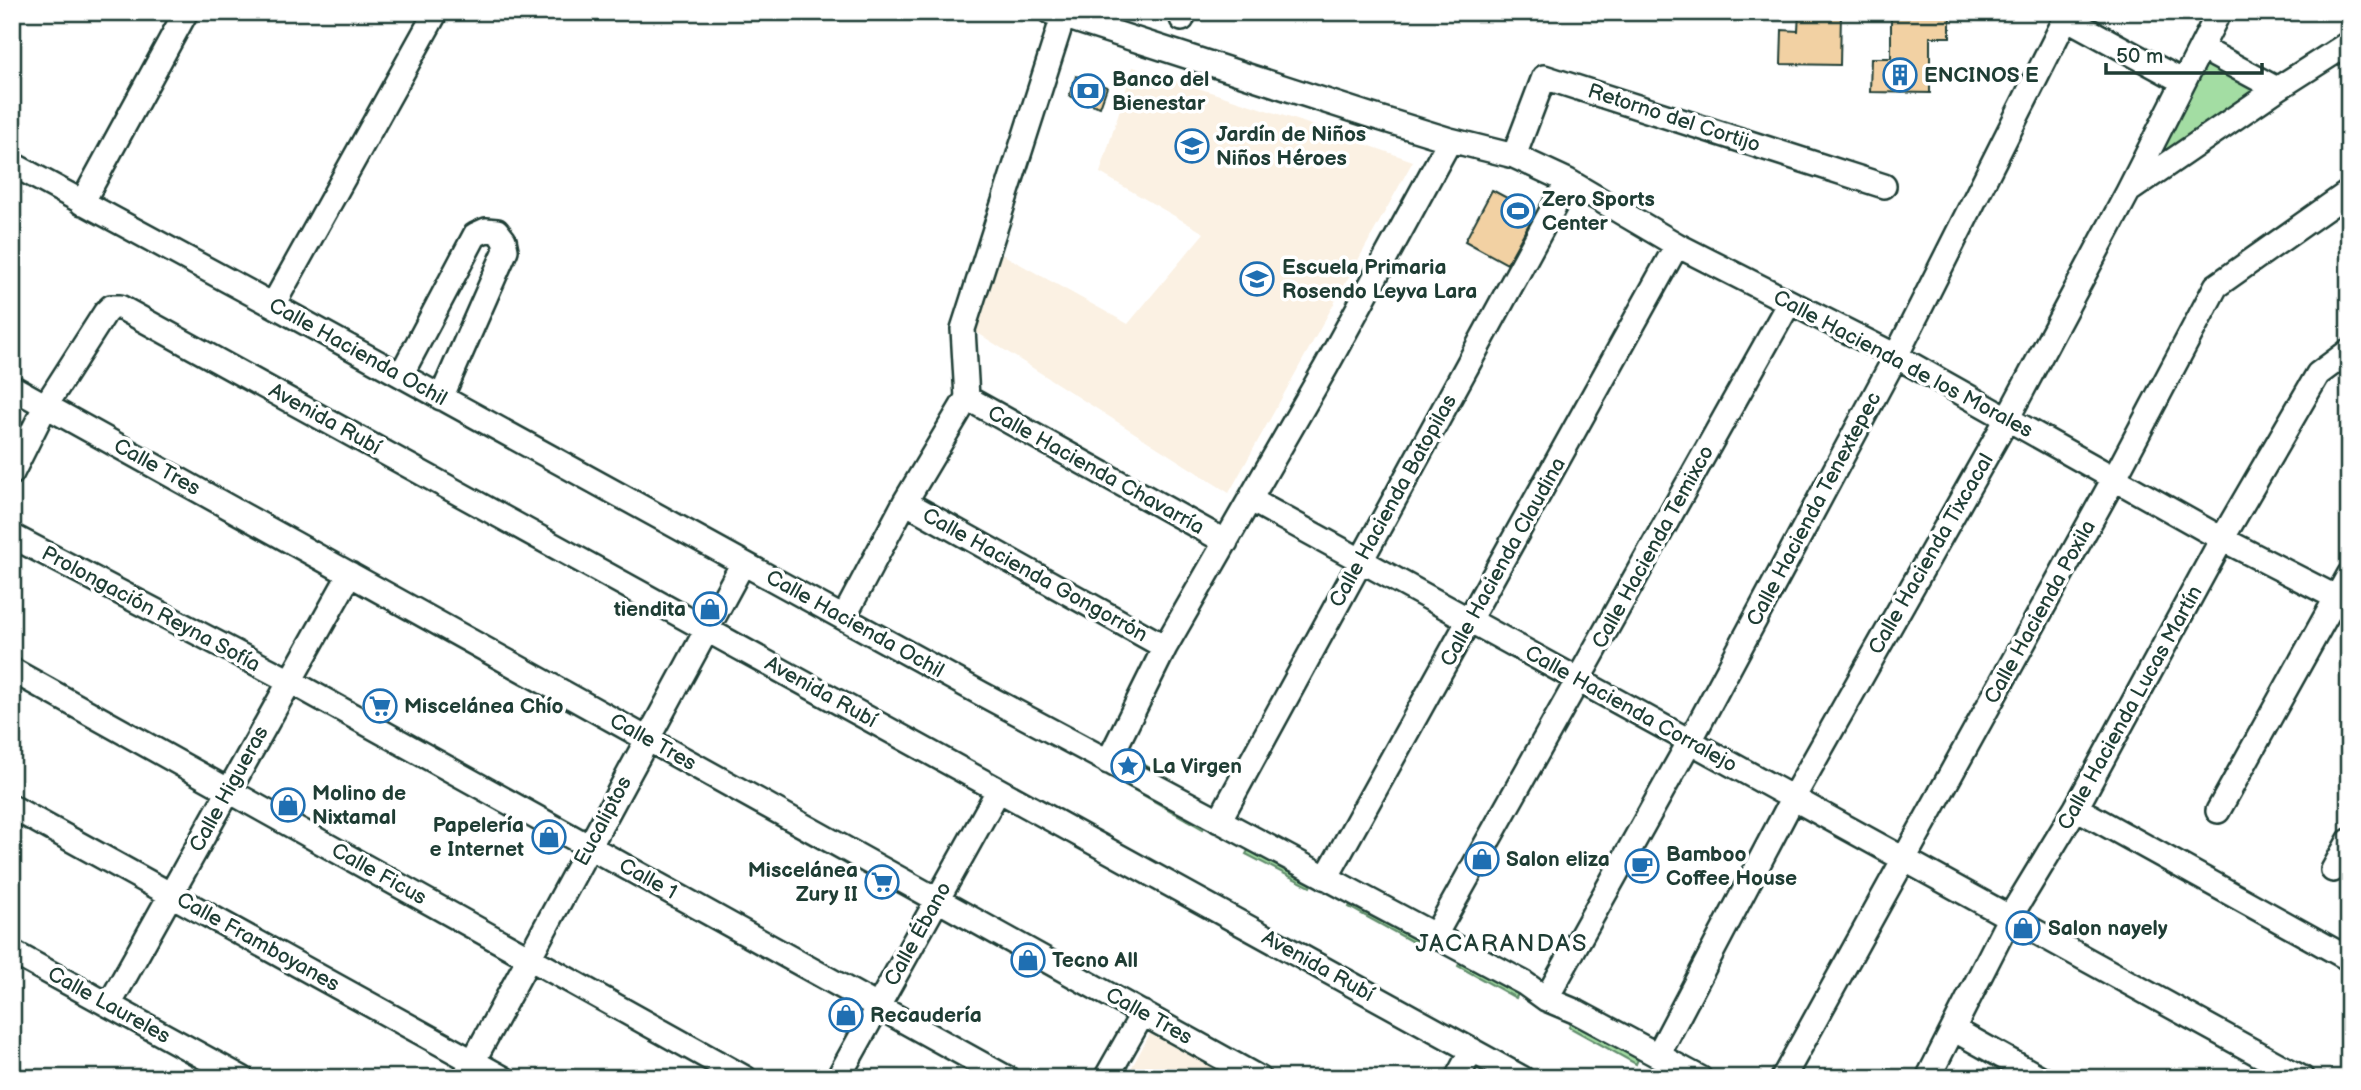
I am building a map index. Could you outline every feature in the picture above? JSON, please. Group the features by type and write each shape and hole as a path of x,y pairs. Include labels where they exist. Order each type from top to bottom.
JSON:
{"street":[{"path":"82,203 186,12"},
{"path":"273,305 436,12"},
{"name":"Calle Hacienda Tixcacal","path":"1658,1055 1793,798 2007,419 2219,12"},
{"path":"844,617 905,502 967,398 963,329 1056,14"},
{"name":"Calle Hacienda de los Morales","path":"1056,14 1450,140 1514,156 1568,181 1677,245 1896,356 2222,539 2342,601"},
{"path":"2067,15 2182,81"},
{"name":"Calle Hacienda Tenextepec","path":"1546,999 1690,741 1896,356 2067,15"},
{"path":"2127,192 2349,43"},
{"path":"2201,48 2277,89"},
{"name":"Retorno del Cortijo","path":"1514,156 1544,77 1884,186"},
{"path":"1108,762 1166,647 1251,500 1450,140"},
{"name":"Calle Hacienda Ochil","path":"12,164 1108,762 1524,983 1546,999 1577,1012 1692,1073"},
{"name":"Calle Hacienda Batopilas","path":"1219,821 1568,181"},
{"name":"Calle Hacienda Poxila","path":"1783,1078 2115,477 2216,286 2349,192"},
{"path":"401,375 475,235 486,230 497,231 504,240 506,250 441,398"},
{"name":"Calle Hacienda Claudina","path":"1326,878 1471,621 1677,245"},
{"name":"Calle Hacienda Temixco","path":"1434,937 1789,303"},
{"name":"Avenida Rubí","path":"46,405 105,313 111,307 120,307 1522,1078"},
{"name":"Calle Hacienda Lucas Martín","path":"1928,1078 2010,917 2076,808 2222,539 2318,374 2349,351"},
{"name":"Calle Tres","path":"12,387 1259,1078"},
{"name":"Calle Hacienda Chavarría","path":"967,398 1226,542"},
{"path":"12,473 46,405"},
{"name":"Calle Hacienda Corralejo","path":"1251,500 2302,1078"},
{"name":"Calle Hacienda Gongorrón","path":"905,502 1166,647"},
{"name":"Prolongación Reyna Sofía","path":"12,536 290,681"},
{"name":"Eucaliptos","path":"468,1070 743,563"},
{"name":"Calle Higueras","path":"109,1005 350,574"},
{"path":"2218,811 2342,601 2349,575"},
{"name":"Calle Ficus","path":"12,670 745,1078"},
{"name":"Calle 1","path":"290,681 1007,1078"},
{"name":"Calle Ébano","path":"838,1078 998,791"},
{"name":"Calle Framboyanes","path":"12,807 171,894 468,1070 503,1078"},
{"path":"2076,808 2349,959"},
{"path":"2333,870 2349,841"},
{"name":"Calle Laureles","path":"12,952 242,1078"},
{"path":"1106,1078 1143,1013"},
{"path":"1953,1029 2041,1078"},
{"path":"1457,1078 1472,1051"}],"shaded area":[{"path":"1133,67 1413,161 1229,493 973,330 1000,253 1128,324 1204,233 1100,173"},
{"path":"1151,1032 1233,1078 1126,1078"}],"green space":[{"path":"2203,61 2257,91 2163,153 2158,149"},
{"path":"1128,755 1215,806 1203,829 1115,779"},
{"path":"1260,831 1321,864 1310,887 1246,854"},
{"path":"1360,884 1429,921 1418,945 1349,907"},
{"path":"1464,952 1527,976 1516,998 1458,966"},
{"path":"1580,1007 1646,1041 1636,1064 1569,1027"}],"building":[{"path":"1799,12 1841,12 1840,65 1781,64 1782,30 1798,31"},
{"path":"1891,12 1950,12 1950,37 1930,37 1930,93 1870,92 1871,58 1891,58"},
{"name":"Banco del Bienestar","path":"1076,76 1107,87 1100,107 1069,96"},
{"path":"1492,190 1535,213 1507,264 1465,241"}],"place":[{"name":"ENCINOS E","path":"1900,75"},
{"name":"Banco del Bienestar","path":"1088,91"},
{"name":"Jardín de Niños Niños Héroes","path":"1192,146"},
{"name":"Zero Sports Center","path":"1518,211"},
{"name":"Escuela Primaria Rosendo Leyva Lara","path":"1257,279"},
{"name":"tiendita","path":"710,609"},
{"name":"Miscelánea Chío","path":"380,706"},
{"name":"La Virgen","path":"1128,766"},
{"name":"Molino de Nixtamal","path":"288,805"},
{"name":"Papelería e Internet","path":"549,837"},
{"name":"Salon eliza","path":"1482,859"},
{"name":"Bamboo Coffee House","path":"1642,866"},
{"name":"Miscelánea Zury II","path":"882,882"},
{"name":"Salon nayely","path":"2023,928"},
{"name":"Tecno All","path":"1028,960"},
{"name":"Recaudería","path":"846,1015"}],"district":[{"name":"JACARANDAS","path":"1502,943"}]}
